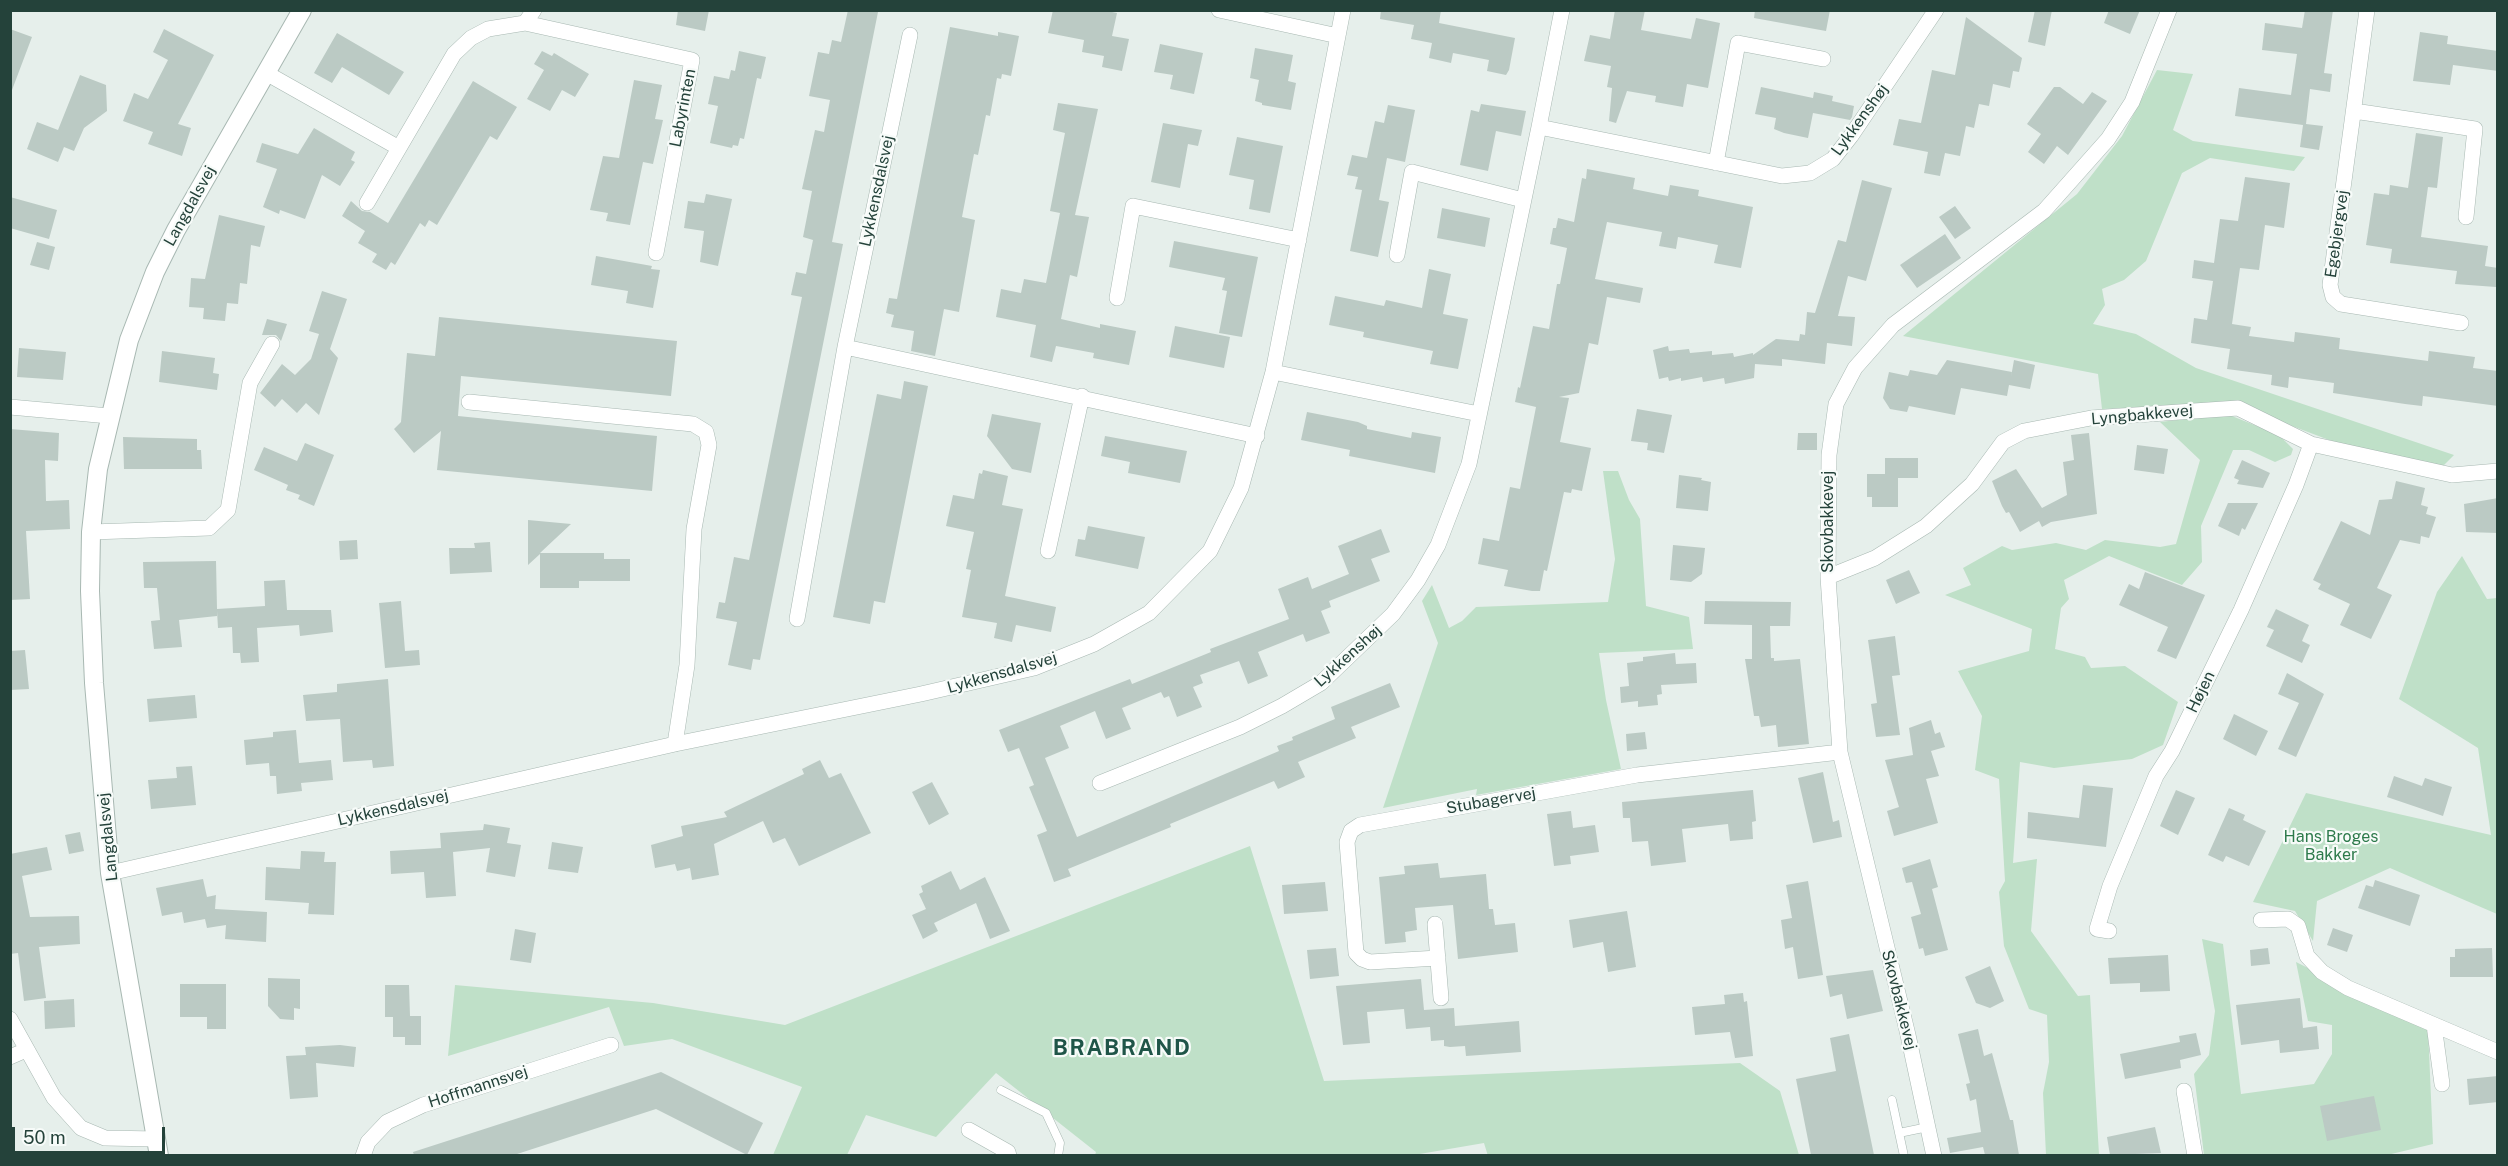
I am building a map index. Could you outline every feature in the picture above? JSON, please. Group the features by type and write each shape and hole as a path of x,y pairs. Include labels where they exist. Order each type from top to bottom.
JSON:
{"street":[{"name":"Langdalsvej","path":"157,1148 110,873 94,682 91,532 98,469 129,340 155,272 302,10"},
{"path":"1219,10 1338,36"},
{"name":"Lykkensdalsvej","path":"110,873 675,744 958,686 1034,668 1094,644 1149,613 1209,551 1241,488 1273,372 1343,10"},
{"name":"Lykkenshøj","path":"1100,783 1240,727 1282,706 1321,682 1356,652 1393,614 1438,545 1469,464 1562,10"},
{"name":"Lykkenshøj","path":"1539,127 1782,176 1810,173 1833,159 1936,10"},
{"name":"Skovbakkevej","path":"1934,1155 1840,752 1828,577 1829,455 1836,404 1855,368 1893,325 2044,211 2108,139 2132,102 2169,10"},
{"name":"Egebjergvej","path":"2367,10 2330,285 2333,297 2342,304 2461,322"},
{"name":"Labyrinten","path":"368,203 454,54 488,29 530,17 692,60 656,253"},
{"name":"Lykkensdalsvej","path":"797,619 845,347 910,35"},
{"path":"1716,163 1738,42 1823,59"},
{"path":"266,73 399,148"},
{"path":"2354,111 2475,129 2466,217"},
{"path":"1397,255 1412,172 1523,200"},
{"path":"1116,298 1133,206 1299,240"},
{"path":"91,532 209,528 228,510 250,383 272,344"},
{"path":"845,347 1082,396 1257,436"},
{"path":"1273,372 1479,414"},
{"path":"1048,551 1082,396"},
{"path":"469,402 693,424 706,432 709,445 694,529 687,665 675,744"},
{"path":"10,407 109,416"},
{"name":"Lyngbakkevej","path":"1828,577 1875,558 1926,526 1972,484 2003,442 2024,431 2091,417 2238,408 2311,444 2452,475 2498,471"},
{"name":"Højen","path":"2109,931 2097,929 2119,864 2156,776 2172,751 2241,610 2296,485 2311,444"},
{"name":"Stubagervej","path":"1438,958 1370,962 1362,960 1356,953 1347,842 1351,831 1360,825 1637,775 1840,752"},
{"path":"2261,920 2288,918 2298,926 2307,956 2322,972 2348,988 2498,1052"},
{"path":"1435,924 1441,998"},
{"path":"10,1019 54,1098 70,1119 87,1132 157,1148"},
{"path":"2434,1025 2442,1084"},
{"name":"Hoffmannsvej","path":"363,1155 368,1142 387,1122 423,1105 611,1045"},
{"path":"10,1057 26,1050"},
{"path":"2184,1091 2195,1155"},
{"path":"969,1130 1008,1152 1009,1155"}],"lane":[{"path":"1001,1090 1046,1113 1059,1143 1058,1155"},
{"path":"1892,1100 1904,1155"},
{"path":"1899,1133 1928,1127"}],"green space":[{"path":"2157,70 2193,74 2173,130 2193,141 2305,157 2294,171 2210,158 2182,173 2146,261 2124,280 2102,289 2105,305 2093,324 2136,334 2196,368 2454,455 2443,466 2337,443 2234,404 2102,409 2098,374 1903,336 2077,194 2122,136"},
{"path":"2227,414 2279,435 2293,449 2291,455 2275,462 2249,450 2233,450 2201,526 2202,562 2182,585 2109,556 2064,580 2069,599 2061,608 2055,649 2085,657 2091,668 2125,666 2178,702 2163,745 2132,759 2054,768 2020,762 2013,863 2037,859 2031,931 2078,996 2090,995 2099,1155 2046,1155 2043,1093 2049,1062 2047,1015 2029,1009 2004,946 1999,892 2005,881 1999,779 1975,770 1982,716 1958,671 2029,651 2032,629 1945,595 1971,585 1963,568 2002,546 2012,550 2056,543 2086,550 2105,540 2160,547 2176,544 2200,460 2160,422"},
{"path":"1603,471 1618,471 1629,500 1640,519 1646,606 1689,617 1693,649 1599,653 1606,700 1621,769 1476,795 1477,789 1383,808 1438,643 1422,601 1432,585 1449,628 1462,621 1476,607 1608,602 1615,559"},
{"name":"Hans Broges Bakker","path":"2462,556 2487,599 2497,598 2497,914 2390,868 2317,901 2313,941 2295,911 2253,902 2306,793 2491,835 2478,748 2399,699 2437,592"},
{"path":"1250,846 1324,1081 1740,1063 1780,1091 1799,1155 1488,1156 1484,1143 1408,1156 1095,1155 1096,1152 996,1073 936,1137 866,1115 847,1155 773,1155 802,1087 672,1039 624,1046 609,1007 448,1056 455,985 653,1003 785,1025"},
{"path":"2202,939 2223,944 2241,1094 2314,1084 2332,1054 2332,1025 2308,1021 2296,962 2428,1028 2433,1144 2383,1156 2204,1155 2194,1074 2209,1055 2215,1011"}],"building":[{"path":"678,10 709,10 705,31 676,25"},
{"path":"848,10 878,12 832,242 843,244 760,660 753,659 751,670 728,665 737,622 716,618 719,602 725,603 734,557 749,560 802,297 791,295 796,272 806,274 813,240 803,237 812,191 802,189 815,130 824,132 830,100 809,96 818,52 829,54 832,40 841,42"},
{"path":"1053,10 1102,10 1117,13 1112,36 1129,39 1122,71 1102,67 1104,56 1082,52 1084,40 1048,33"},
{"path":"1381,10 1441,10 1439,23 1515,38 1509,70 1506,75 1487,71 1489,60 1453,53 1451,63 1429,58 1432,43 1411,39 1414,25 1380,19"},
{"path":"1615,10 1645,10 1641,30 1691,39 1696,18 1720,23 1708,88 1687,84 1683,107 1655,102 1656,96 1627,91 1616,123 1609,121 1612,88 1607,87 1611,66 1584,61 1590,35 1610,39"},
{"path":"1755,10 1830,10 1826,31 1754,18"},
{"path":"2035,10 2052,10 2045,46 2028,42"},
{"path":"2109,10 2140,10 2130,34 2104,23"},
{"path":"2305,10 2333,10 2324,73 2332,74 2330,92 2310,89 2306,124 2323,126 2319,150 2300,147 2303,125 2235,116 2239,88 2291,95 2297,54 2262,50 2265,23 2302,28"},
{"path":"1966,17 2022,58 2019,72 2013,71 2010,88 1993,84 1989,106 1979,104 1974,128 1966,126 1960,156 1945,153 1940,176 1924,173 1928,152 1893,145 1899,119 1921,123 1932,70 1955,75"},
{"path":"950,27 998,36 998,32 1019,36 1011,76 1002,74 1001,79 997,78 990,116 986,115 978,155 974,154 962,217 975,220 959,312 944,309 935,356 911,351 914,331 891,327 894,315 886,313 889,298 897,299"},
{"path":"10,29 32,37 12,90 10,90"},
{"path":"164,29 214,55 178,124 191,128 182,156 148,144 153,132 123,121 134,93 148,99 168,60 153,52"},
{"path":"2420,32 2448,36 2447,44 2498,51 2498,71 2453,65 2450,85 2413,81"},
{"path":"337,33 404,72 389,95 342,67 332,83 314,73"},
{"path":"1160,44 1203,53 1194,94 1170,89 1173,75 1154,72"},
{"path":"1255,48 1293,55 1288,81 1296,83 1291,110 1262,105 1255,101 1259,80 1250,78"},
{"path":"542,51 552,56 554,53 589,74 575,97 562,90 550,111 527,99 544,70 534,64"},
{"path":"739,51 766,57 761,79 757,78 744,139 740,138 738,146 733,145 732,148 710,143 718,106 708,104 714,76 729,79 731,70 735,71"},
{"path":"80,75 106,85 107,111 84,128 74,151 64,147 58,162 27,149 37,122 58,130"},
{"path":"634,80 662,85 655,119 663,120 653,164 643,162 630,225 606,221 608,213 590,210 603,156 619,158"},
{"path":"473,81 517,107 497,140 490,136 437,225 429,220 425,227 420,223 395,265 391,262 386,270 372,262 377,254 358,243 365,231 342,216 351,201 362,211 370,212 388,223"},
{"path":"1761,87 1813,98 1814,92 1833,96 1832,101 1854,106 1852,117 1850,120 1813,113 1808,138 1784,133 1774,129 1776,118 1755,114"},
{"path":"2054,87 2060,87 2083,104 2092,92 2107,101 2068,155 2057,146 2044,164 2028,152 2041,134 2027,124"},
{"path":"1058,103 1098,109 1075,215 1089,217 1077,277 1070,275 1061,319 1100,328 1100,324 1136,331 1129,365 1093,358 1094,353 1056,346 1052,362 1030,357 1036,325 996,317 1001,289 1021,293 1024,279 1046,283 1060,213 1050,211 1065,133 1053,130"},
{"path":"1481,104 1526,111 1521,136 1496,131 1488,171 1460,165 1471,110 1479,112"},
{"path":"1388,105 1415,110 1405,162 1387,158 1379,200 1389,202 1378,257 1350,251 1362,190 1355,189 1358,177 1347,175 1352,155 1367,158 1375,121 1384,123"},
{"path":"1163,123 1202,130 1198,146 1188,144 1180,188 1151,182"},
{"path":"314,128 355,152 351,160 355,162 340,186 322,175 305,219 280,210 279,214 263,207 277,169 256,162 262,143 298,154"},
{"path":"2416,133 2443,137 2437,188 2428,187 2421,237 2488,246 2485,266 2498,268 2496,287 2455,284 2457,271 2390,263 2392,249 2366,245 2374,193 2389,195 2390,185 2408,188"},
{"path":"1237,137 1283,146 1270,213 1249,209 1254,180 1229,175"},
{"path":"1587,169 1635,178 1633,189 1668,196 1670,185 1699,190 1698,196 1753,207 1741,268 1714,263 1718,245 1678,237 1676,249 1659,246 1662,232 1607,222 1595,279 1643,288 1640,303 1607,297 1598,345 1589,343 1579,393 1559,397 1569,398 1560,442 1591,448 1582,491 1572,489 1571,493 1564,492 1547,571 1544,570 1540,591 1532,591 1504,586 1508,570 1478,564 1483,538 1499,541 1510,487 1520,489 1536,407 1515,402 1518,387 1520,388 1533,326 1549,329 1557,284 1560,284 1567,248 1550,244 1553,228 1556,228 1558,218 1574,222 1582,178 1586,179"},
{"path":"2245,177 2290,183 2284,228 2265,225 2259,270 2240,268 2232,324 2251,327 2249,336 2294,342 2295,332 2340,338 2339,349 2428,361 2429,351 2475,357 2473,368 2498,371 2498,406 2423,396 2422,406 2405,404 2333,393 2334,383 2289,377 2288,388 2271,385 2272,375 2227,369 2230,349 2191,343 2194,318 2207,320 2213,281 2192,278 2194,260 2214,263 2220,219 2238,221"},
{"path":"1862,180 1892,188 1866,281 1848,276 1838,316 1855,317 1852,346 1827,343 1825,364 1782,359 1782,366 1755,364 1754,378 1725,384 1724,378 1703,382 1702,377 1681,381 1681,378 1669,381 1668,377 1659,379 1653,350 1668,346 1669,351 1689,349 1690,353 1712,351 1712,355 1733,353 1734,357 1753,353 1753,355 1776,339 1799,341 1800,334 1805,335 1807,312 1815,313 1838,240 1846,242"},
{"path":"706,194 732,199 718,266 700,262 704,231 684,228 688,201 704,203"},
{"path":"10,197 57,210 49,239 10,228"},
{"path":"1955,206 1971,228 1955,239 1939,217"},
{"path":"1442,208 1490,218 1485,247 1437,238"},
{"path":"219,215 265,226 260,247 251,245 247,284 240,283 238,304 227,303 225,321 203,319 204,308 189,307 191,278 205,279"},
{"path":"1945,234 1961,258 1917,288 1900,265"},
{"path":"1174,241 1258,257 1242,337 1219,333 1227,291 1222,290 1225,278 1169,267"},
{"path":"37,242 55,247 49,270 30,265"},
{"path":"596,256 652,266 651,269 660,270 653,308 626,303 628,291 591,285"},
{"path":"1429,269 1451,274 1443,314 1468,319 1458,369 1430,364 1433,351 1363,337 1364,332 1329,325 1335,296 1384,306 1386,300 1422,308"},
{"path":"322,291 347,299 330,349 338,358 319,415 306,403 297,413 282,399 275,407 260,393 282,364 295,375 311,359 319,334 309,331"},
{"path":"439,317 677,341 671,396 461,376 458,416 657,436 652,491 437,470 441,431 414,453 394,429 401,422 407,353 435,356"},
{"path":"267,319 287,324 281,341 276,335 262,335"},
{"path":"1175,326 1230,337 1224,368 1169,357"},
{"path":"19,348 66,352 63,380 17,377"},
{"path":"162,351 215,358 213,373 219,374 217,390 159,382"},
{"path":"1947,360 2012,372 2014,360 2035,365 2030,389 2009,385 2007,396 1961,388 1955,415 1909,406 1907,412 1890,409 1883,398 1889,372 1908,376 1910,370 1937,375"},
{"path":"904,381 928,386 885,603 874,601 870,624 833,617 877,394 901,399"},
{"path":"1637,409 1672,415 1664,453 1647,450 1648,443 1631,441"},
{"path":"1307,412 1358,422 1367,426 1367,429 1411,438 1412,432 1441,437 1435,473 1349,456 1350,450 1301,440"},
{"path":"992,414 1041,423 1031,473 1012,469 987,436"},
{"path":"10,429 59,433 58,461 45,460 46,501 69,500 70,529 26,531 30,599 10,600"},
{"path":"1798,433 1817,433 1817,450 1797,450"},
{"path":"2089,433 2097,514 2051,522 2042,527 2039,521 2020,532 2009,512 2006,513 2002,506 1992,481 2016,469 2042,508 2067,495 2063,462 2074,460 2071,435"},
{"path":"1105,436 1187,451 1180,483 1128,473 1130,462 1101,456"},
{"path":"123,437 197,439 197,450 201,450 202,469 124,469"},
{"path":"305,443 334,455 314,506 298,499 300,495 286,490 288,485 254,470 264,447 297,461"},
{"path":"2137,445 2168,449 2164,474 2134,470"},
{"path":"1885,458 1918,458 1918,478 1898,478 1898,507 1872,507 1872,497 1867,497 1867,474 1885,474"},
{"path":"2242,460 2270,473 2263,488 2237,484 2239,480 2234,478"},
{"path":"983,470 1008,476 1002,505 1023,509 1005,596 1056,607 1051,632 1016,625 1012,642 994,638 997,623 962,617 971,570 966,569 974,532 946,526 953,495 974,499 979,473 982,474"},
{"path":"1679,475 1702,478 1701,480 1711,482 1708,511 1676,508"},
{"path":"2396,481 2425,488 2421,505 2428,507 2426,514 2436,517 2429,538 2421,536 2420,544 2400,540 2377,588 2392,595 2371,639 2340,625 2350,604 2318,589 2321,584 2313,580 2341,521 2370,535 2379,500 2392,499"},
{"path":"2498,498 2498,533 2466,532 2464,504"},
{"path":"2228,503 2258,503 2245,530 2242,528 2239,536 2218,526"},
{"path":"528,520 571,524 540,553 604,553 604,559 630,559 630,581 579,581 579,588 540,588 540,554 528,565"},
{"path":"1088,526 1145,537 1138,569 1075,556 1078,539 1085,540"},
{"path":"1381,529 1390,552 1371,559 1380,581 1329,601 1331,607 1321,611 1330,633 1306,642 1303,634 1258,652 1268,676 1248,684 1239,661 1200,675 1203,683 1193,687 1202,707 1177,717 1169,696 1164,698 1161,692 1122,708 1131,729 1106,739 1095,711 1060,726 1069,748 1045,758 1077,837 1279,751 1277,746 1293,740 1292,737 1335,719 1331,707 1390,683 1400,707 1351,727 1356,738 1298,762 1305,777 1278,789 1274,781 1170,824 1171,827 1068,869 1071,876 1054,882 1037,835 1047,831 1029,787 1034,785 1019,748 1008,752 999,730 1130,679 1132,684 1211,652 1210,649 1289,619 1278,589 1308,577 1312,589 1349,574 1338,546"},
{"path":"357,540 358,559 340,560 339,541"},
{"path":"490,542 492,572 450,574 449,548 475,548 474,543"},
{"path":"1673,545 1705,548 1702,574 1691,582 1670,580"},
{"path":"216,561 217,609 265,606 264,581 285,580 287,610 331,610 333,632 300,636 299,625 257,628 259,662 241,663 240,653 233,653 232,627 218,628 217,611 217,616 179,620 182,647 154,649 151,621 160,620 157,588 144,588 143,562"},
{"path":"1909,570 1920,593 1896,604 1886,580"},
{"path":"2145,572 2205,595 2176,659 2157,651 2168,627 2119,605 2129,584 2139,589"},
{"path":"401,601 405,651 419,650 420,665 385,668 379,603"},
{"path":"1705,601 1791,602 1790,626 1770,626 1771,658 1774,658 1774,661 1800,659 1809,744 1778,747 1776,725 1761,727 1759,716 1754,716 1745,659 1752,659 1752,625 1704,624"},
{"path":"2276,609 2309,625 2302,641 2310,645 2302,663 2266,646 2274,630 2267,627"},
{"path":"1895,636 1900,675 1892,676 1900,735 1876,737 1871,704 1877,703 1868,640"},
{"path":"25,650 29,689 10,690 10,651"},
{"path":"1675,653 1676,664 1696,663 1697,683 1661,685 1662,694 1657,695 1658,705 1638,707 1638,701 1621,703 1620,687 1629,686 1627,663 1643,661 1643,657"},
{"path":"2287,673 2324,694 2296,757 2278,749 2299,703 2278,694"},
{"path":"388,679 394,766 373,768 372,760 343,762 340,719 306,721 303,695 337,692 337,684"},
{"path":"195,695 197,718 149,722 147,699"},
{"path":"2234,714 2268,731 2256,756 2223,739"},
{"path":"1931,720 1935,734 1940,732 1945,747 1931,751 1939,776 1926,779 1938,823 1894,836 1887,811 1899,807 1885,760 1913,755 1909,728"},
{"path":"296,730 299,763 331,760 333,780 301,783 302,791 277,794 276,776 270,776 269,763 246,765 244,740 273,737 273,732"},
{"path":"1645,732 1647,749 1627,751 1626,734"},
{"path":"820,760 829,778 841,773 871,833 799,866 785,838 773,843 763,821 714,844 719,875 692,880 690,868 677,871 675,864 655,868 651,845 683,836 681,826 727,817 724,812 804,774 802,769"},
{"path":"192,766 196,805 151,809 148,780 177,778 176,767"},
{"path":"1823,772 1833,822 1839,820 1842,837 1813,843 1798,778"},
{"path":"2394,776 2422,786 2425,778 2452,787 2443,816 2387,797"},
{"path":"932,782 949,814 929,825 912,792"},
{"path":"2083,785 2113,788 2106,847 2027,838 2028,812 2079,818"},
{"path":"1753,790 1756,821 1752,822 1753,839 1730,841 1728,824 1682,829 1686,862 1651,866 1648,841 1632,842 1630,818 1623,818 1622,802"},
{"path":"2176,790 2195,798 2178,835 2160,826"},
{"path":"2229,808 2245,815 2243,820 2266,831 2249,866 2226,856 2223,862 2208,855"},
{"path":"1571,811 1573,828 1595,825 1599,852 1570,856 1571,864 1554,866 1547,814"},
{"path":"484,824 510,828 507,843 521,845 515,877 486,872 490,848 453,852 456,896 426,898 424,872 391,874 390,851 441,848 440,833 483,830"},
{"path":"80,832 84,851 69,854 65,835"},
{"path":"552,842 583,847 578,873 548,869"},
{"path":"47,847 52,870 22,876 30,917 79,916 80,944 39,947 46,998 24,1001 18,953 10,954 10,854"},
{"path":"301,851 325,852 324,862 336,862 334,915 308,914 309,903 265,900 266,867 300,869"},
{"path":"1930,859 1938,887 1932,889 1948,950 1925,956 1923,948 1919,949 1911,917 1921,914 1912,882 1906,883 1902,868"},
{"path":"1438,863 1440,878 1486,874 1489,909 1493,909 1495,925 1515,923 1518,952 1458,959 1453,905 1415,908 1417,930 1405,932 1406,942 1385,944 1379,877 1405,874 1404,866"},
{"path":"951,871 960,890 985,877 1010,931 990,939 976,903 934,923 938,931 923,939 912,915 926,909 919,894 923,892 921,886"},
{"path":"203,879 207,897 216,895 215,909 267,912 266,942 225,939 226,925 207,928 205,919 184,923 182,912 162,916 156,888"},
{"path":"2375,880 2420,895 2410,926 2358,908 2366,885 2373,887"},
{"path":"1808,881 1823,975 1798,979 1793,947 1785,949 1781,920 1792,918 1786,885"},
{"path":"1325,882 1328,911 1284,914 1282,885"},
{"path":"1627,911 1636,967 1608,972 1603,942 1573,948 1569,920"},
{"path":"2333,928 2353,935 2347,952 2327,945"},
{"path":"515,929 536,933 531,963 510,960"},
{"path":"1336,948 1339,976 1310,979 1307,950"},
{"path":"2268,948 2270,964 2251,966 2250,950"},
{"path":"2492,948 2493,977 2450,977 2450,957 2455,957 2455,949"},
{"path":"2168,955 2170,991 2140,992 2140,983 2110,984 2108,958"},
{"path":"1990,966 2004,1001 1990,1008 1976,1003 1965,977"},
{"path":"1873,970 1883,1011 1847,1019 1842,994 1830,997 1826,976"},
{"path":"268,978 300,979 300,1009 294,1008 294,1020 280,1019 268,1006"},
{"path":"1421,979 1424,1010 1454,1008 1455,1026 1519,1021 1521,1052 1466,1056 1465,1046 1450,1047 1444,1046 1444,1040 1431,1041 1430,1027 1406,1029 1404,1009 1367,1012 1370,1043 1343,1045 1336,986"},
{"path":"180,984 226,984 226,1029 207,1029 207,1017 180,1017"},
{"path":"385,985 409,985 410,1016 421,1016 421,1045 405,1045 405,1037 393,1037 393,1017 385,1017"},
{"path":"1743,993 1744,1002 1747,1001 1753,1056 1735,1058 1730,1032 1695,1035 1692,1007 1725,1004 1724,995"},
{"path":"2300,998 2303,1028 2317,1026 2319,1049 2280,1053 2279,1040 2241,1045 2236,1005"},
{"path":"74,999 75,1027 45,1029 44,1001"},
{"path":"1978,1029 1984,1056 1992,1053 2010,1120 2013,1120 2019,1155 1985,1155 1983,1147 1950,1153 1947,1138 1981,1132 1976,1099 1970,1101 1966,1084 1970,1083 1958,1034"},
{"path":"2196,1033 2201,1055 2180,1060 2181,1068 2125,1079 2120,1054 2180,1042 2179,1036"},
{"path":"1849,1034 1874,1155 1811,1155 1796,1079 1836,1071 1830,1038"},
{"path":"340,1045 356,1047 354,1067 316,1063 318,1097 290,1099 286,1056 306,1055 305,1047"},
{"path":"661,1072 763,1123 747,1155 656,1109 514,1155 414,1155 413,1152"},
{"path":"2498,1076 2498,1102 2469,1105 2467,1079"},
{"path":"2374,1096 2381,1130 2327,1141 2320,1106"},
{"path":"2155,1127 2161,1153 2110,1155 2107,1137"}],"district":[{"name":"BRABRAND","path":"1122,1048"}]}
